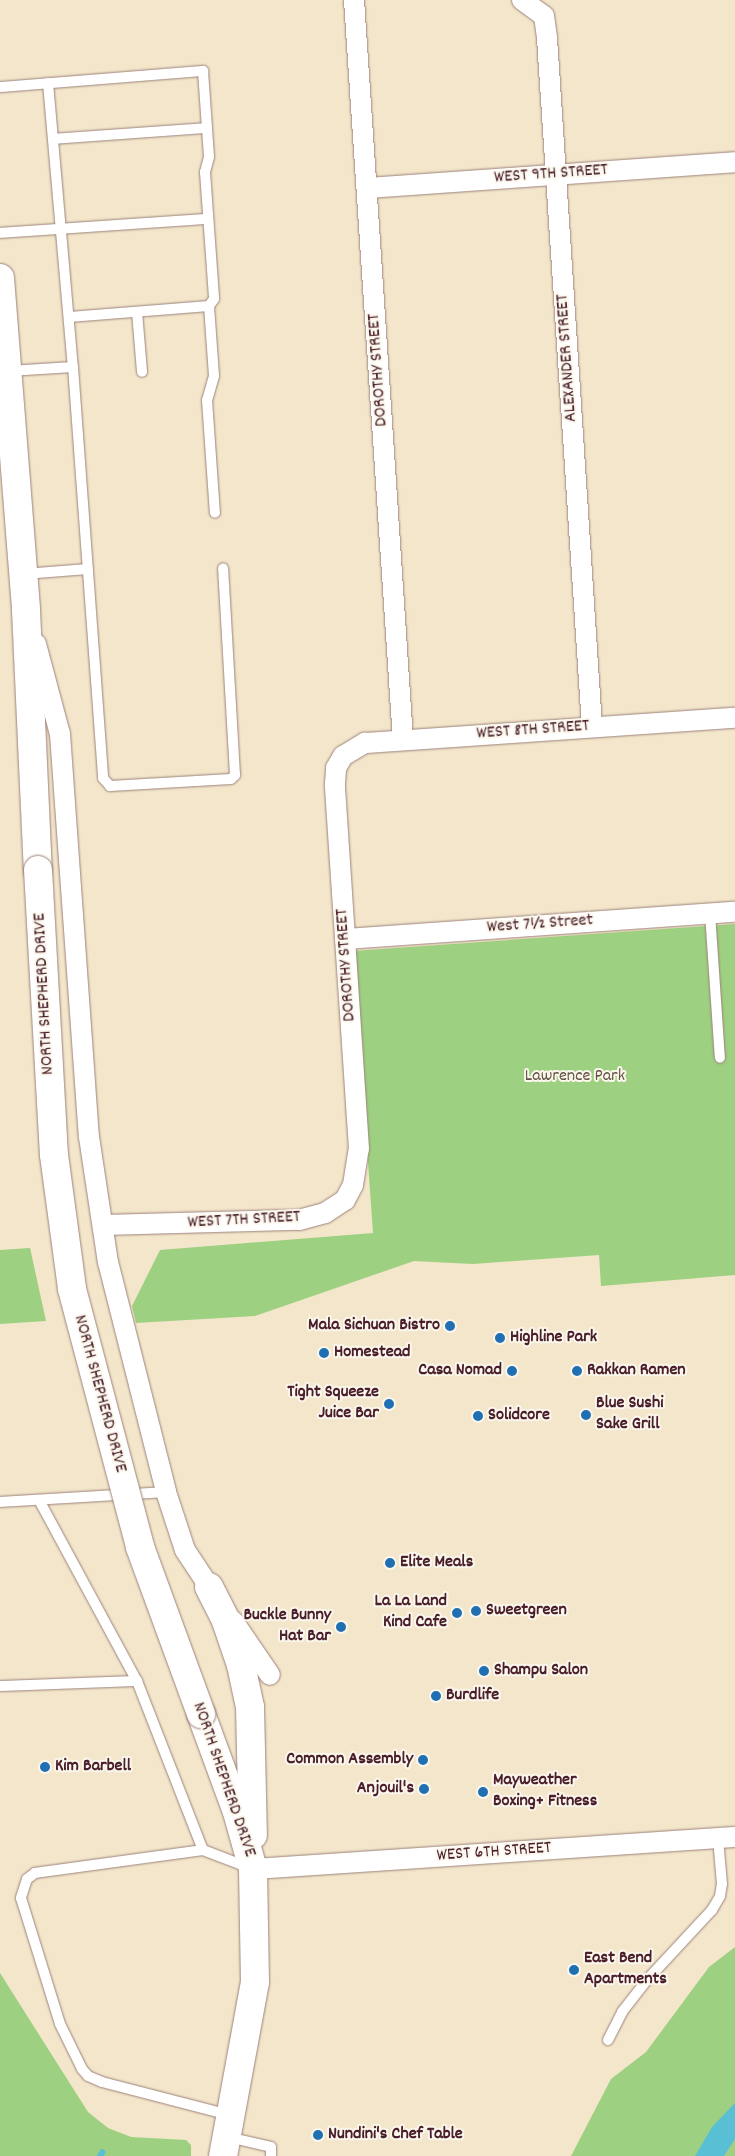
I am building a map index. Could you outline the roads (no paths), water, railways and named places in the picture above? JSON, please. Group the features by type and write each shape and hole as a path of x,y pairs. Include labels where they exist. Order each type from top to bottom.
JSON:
{"main road":[{"name":"NORTH SHEPHERD DRIVE","path":"0,278 26,610 54,1155 72,1289 140,1547 237,1812 253,1869 255,1982 228,2136"},
{"path":"209,1587 226,1621 241,1665 250,1707 253,1869"}],"street":[{"name":"DOROTHY STREET","path":"354,0 403,740"},
{"name":"ALEXANDER STREET","path":"522,0 544,16 592,727"},
{"name":"WEST 9TH STREET","path":"367,188 735,162"},
{"name":"NORTH SHEPHERD DRIVE","path":"26,610 60,734 89,1137 123,1330 166,1492 185,1550 270,1675"},
{"name":"WEST 8TH STREET","path":"339,763 352,749 365,743 735,718"},
{"name":"DOROTHY STREET","path":"339,763 335,784 359,1168"},
{"name":"West 7½ Street","path":"345,940 735,912"},
{"name":"WEST 7TH STREET","path":"103,1225 299,1220 325,1213 345,1200 359,1168"},
{"name":"WEST 6TH STREET","path":"253,1869 726,1837"}],"lane":[{"path":"0,87 203,71 207,128 208,219 214,299 210,306 214,376 207,400 214,513"},
{"path":"48,83 73,367 103,778 110,786 231,779 235,775 223,568"},
{"path":"53,139 207,128"},
{"path":"0,232 208,219"},
{"path":"69,318 210,306"},
{"path":"137,312 142,372"},
{"path":"8,371 73,367"},
{"path":"23,574 88,569"},
{"path":"710,913 720,1058"},
{"path":"0,1502 166,1492"},
{"path":"39,1500 137,1680 204,1850"},
{"path":"0,1686 137,1680"},
{"path":"608,2040 622,2012 646,1981 712,1910 720,1896 726,1837"},
{"path":"253,1869 204,1850 36,1874 26,1879 21,1898 60,2024 82,2069 102,2082 228,2136 271,2147 271,2156"}],"water":[{"path":"735,2103 735,2139 724,2156 695,2156 712,2127"}],"place":[{"name":"Mala Sichuan Bistro","path":"450,1326"},
{"name":"Highline Park","path":"500,1338"},
{"name":"Homestead","path":"324,1353"},
{"name":"Casa Nomad","path":"512,1371"},
{"name":"Rakkan Ramen","path":"577,1371"},
{"name":"Tight Squeeze Juice Bar","path":"389,1404"},
{"name":"Blue Sushi Sake Grill","path":"586,1415"},
{"name":"Solidcore","path":"478,1416"},
{"name":"Elite Meals","path":"390,1563"},
{"name":"Sweetgreen","path":"476,1611"},
{"name":"La La Land Kind Cafe","path":"457,1613"},
{"name":"Buckle Bunny Hat Bar","path":"341,1627"},
{"name":"Shampu Salon","path":"484,1671"},
{"name":"Burdlife","path":"436,1696"},
{"name":"Common Assembly","path":"423,1760"},
{"name":"Kim Barbell","path":"45,1767"},
{"name":"Anjouil's","path":"424,1789"},
{"name":"Mayweather Boxing+ Fitness","path":"483,1792"},
{"name":"East Bend Apartments","path":"574,1970"},
{"name":"Nundini's Chef Table","path":"318,2135"}],"park label":[{"name":"Lawrence Park","path":"575,1077"}]}
